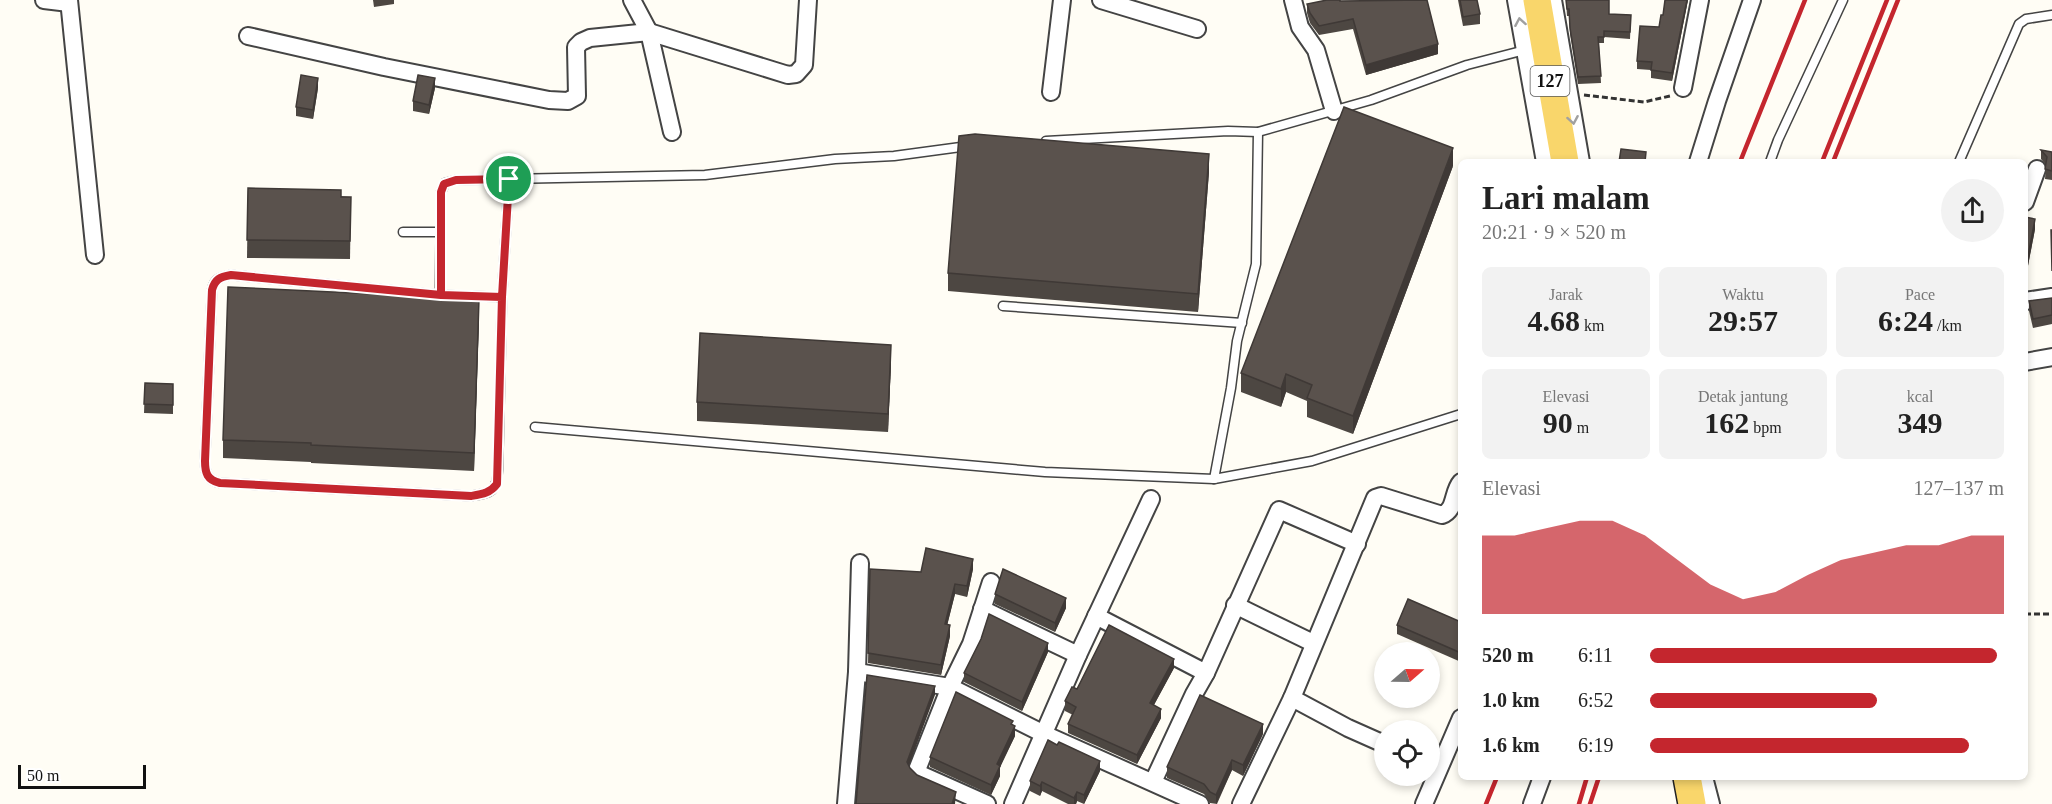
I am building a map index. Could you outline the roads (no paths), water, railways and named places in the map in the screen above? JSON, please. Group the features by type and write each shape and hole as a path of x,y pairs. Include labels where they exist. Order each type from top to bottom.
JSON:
{"main road":[{"name":"127","path":"1537,0 1564,159"},
{"path":"1688,780 1692,804"}],"street":[{"path":"45,0 69,2 94,255"},
{"path":"632,0 648,32 672,132"},
{"path":"248,36 384,67 568,102 577,96 576,47 590,38 648,32 792,75 800,72 804,65 808,0"},
{"path":"1051,92 1062,0"},
{"path":"1101,0 1197,29"},
{"path":"1293,0 1300,27 1316,50 1334,111"},
{"path":"1516,0 1544,159"},
{"path":"1553,0 1580,159"},
{"path":"1683,87 1700,0"},
{"path":"1699,159 1752,0"},
{"path":"2028,194 2037,169"},
{"path":"2028,301 2052,297"},
{"path":"2028,361 2052,357"},
{"path":"1241,804 1292,698 1375,498 1381,496 1442,515 1448,513 1458,485"},
{"path":"1013,804 1078,655 1151,499"},
{"path":"1153,782 1206,673 1279,510 1357,544"},
{"path":"846,804 857,672 860,563"},
{"path":"987,804 922,775 917,770 950,687 971,644 991,582"},
{"path":"1235,605 1313,643"},
{"path":"982,609 1078,655"},
{"path":"1096,616 1206,673"},
{"path":"857,672 950,687 1044,734 1200,804"},
{"path":"1292,698 1374,740"},
{"path":"1440,756 1458,723"},
{"path":"1532,804 1548,780"},
{"path":"1705,780 1711,804"},
{"path":"1424,804 1429,786"}],"lane":[{"path":"1771,159 1842,0"},
{"path":"1960,159 2019,24 2026,19 2052,15"},
{"path":"1036,142 1228,130 1258,132 1371,100 1467,65 1525,50"},
{"path":"1214,479 1242,323 1256,264 1258,132"},
{"path":"441,295 441,192 444,184 456,180 705,175 835,159 894,156 977,145"},
{"path":"502,297 441,295 231,275 218,278 212,290 205,461 205,471 208,477 220,483 471,496 486,494 497,484 502,297 509,179"},
{"path":"403,232 441,232"},
{"path":"1003,306 1242,323"},
{"path":"535,427 1045,472 1214,479 1312,461 1458,415"}],"railway":[{"path":"1741,159 1805,0"},
{"path":"1823,159 1887,0"},
{"path":"1834,159 1898,0"},
{"path":"1486,804 1496,780"},
{"path":"1579,804 1586,780"},
{"path":"1590,804 1598,780"}]}
